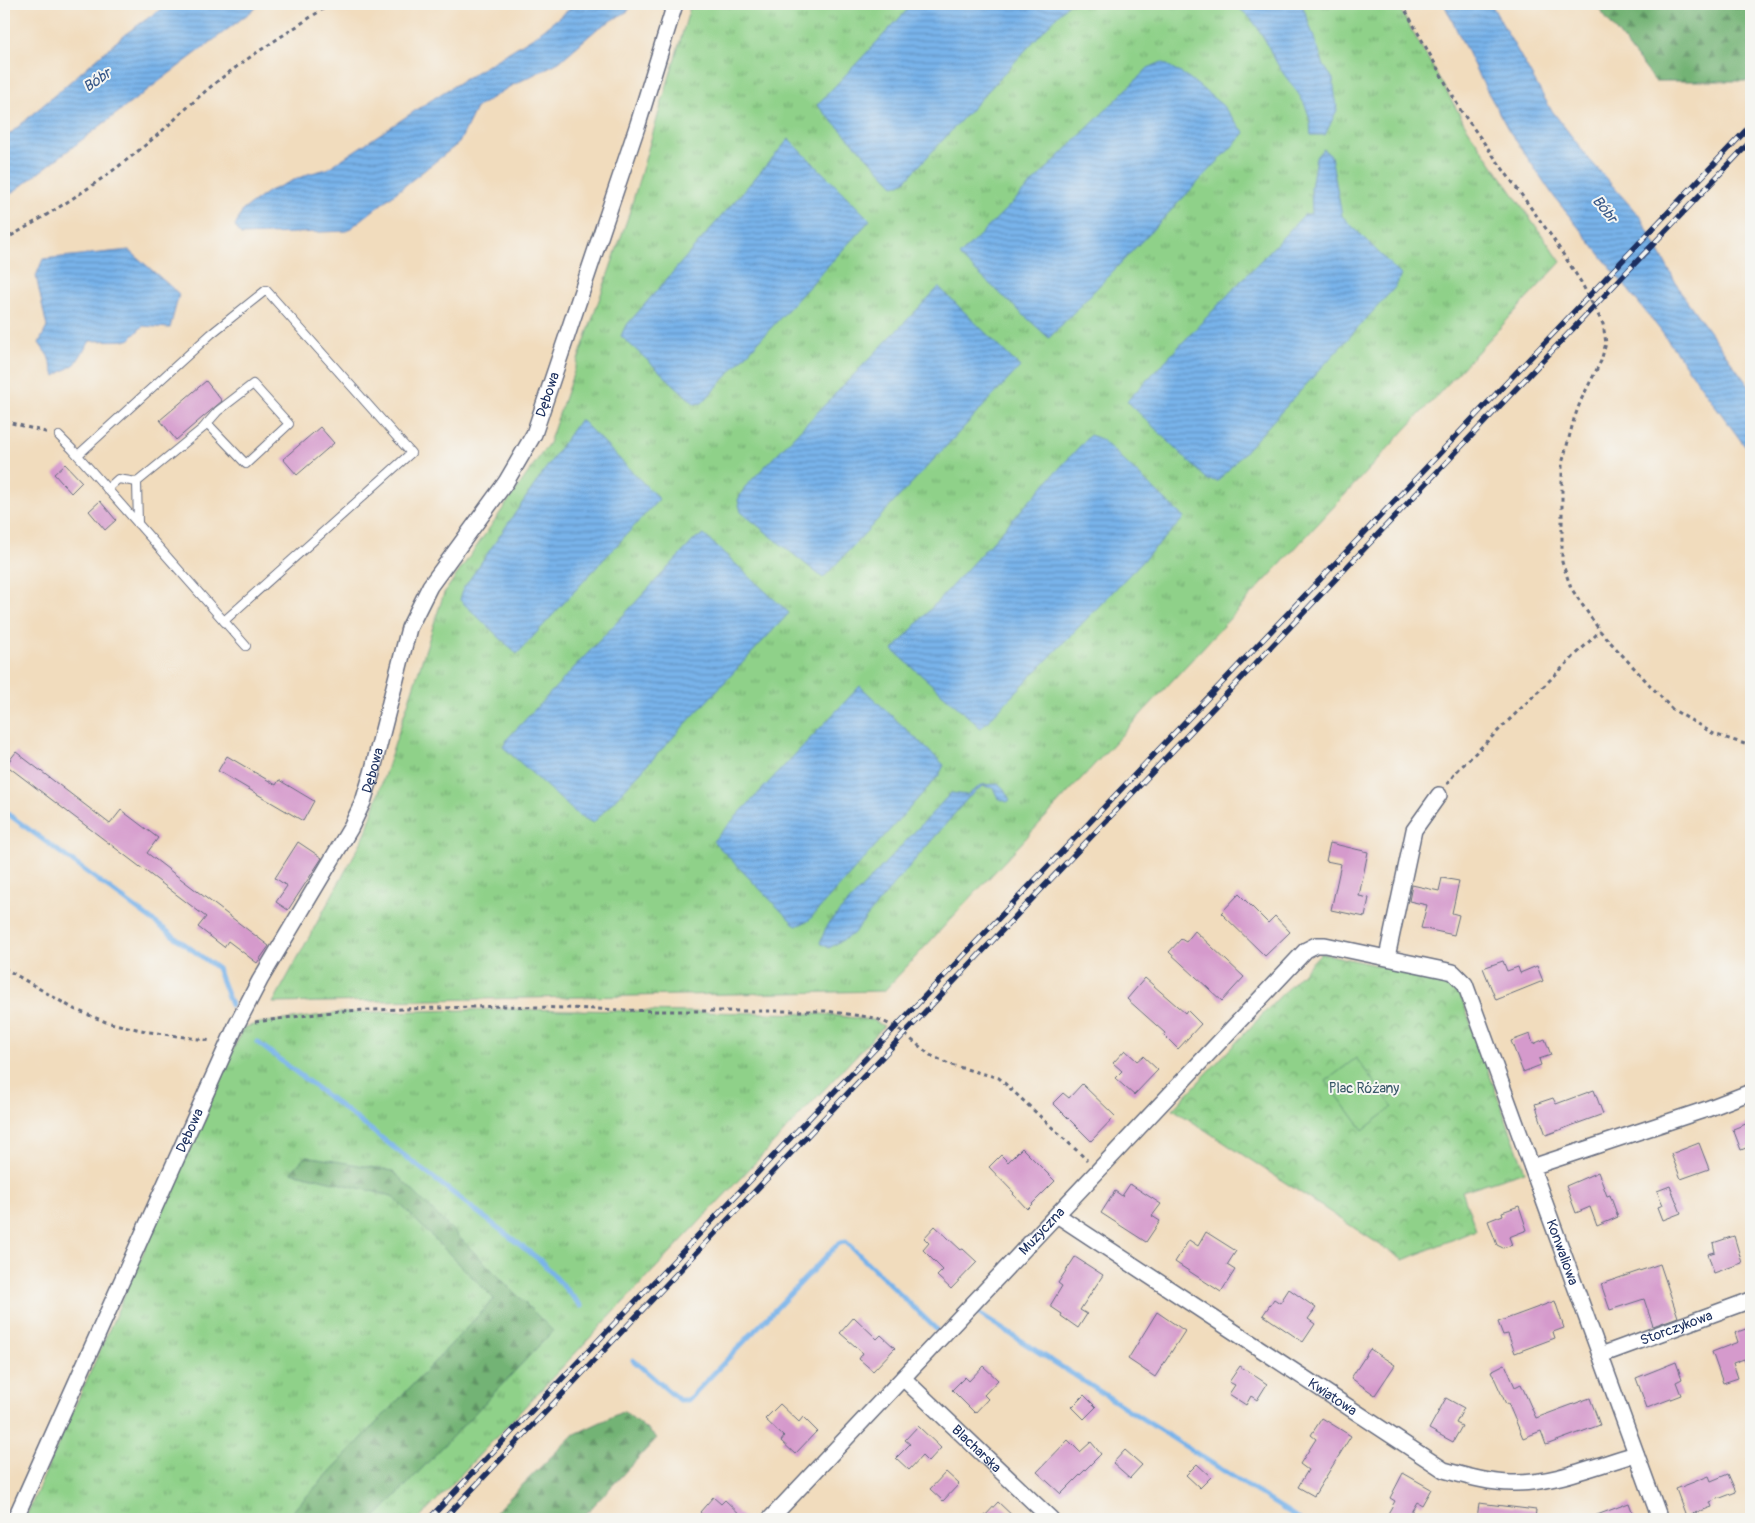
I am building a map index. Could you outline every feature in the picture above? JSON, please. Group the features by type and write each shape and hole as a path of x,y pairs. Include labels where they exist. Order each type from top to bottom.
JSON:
{"street":[{"name":"Dębowa","path":"14,1519 236,1026 260,980 350,829 363,802 409,628 430,586 506,482 534,434 638,124 675,4"},
{"path":"1387,957 1414,830 1439,795"},
{"name":"Muzyczna","path":"770,1519 1306,950 1316,945 1326,945 1387,957"},
{"name":"Konwaliowa","path":"1387,957 1453,972 1465,984 1660,1519"},
{"path":"1532,1167 1708,1109 1751,1092"},
{"name":"Kwiatowa","path":"1057,1215 1444,1470 1477,1479 1513,1483 1554,1478 1636,1454"},
{"name":"Storczykowa","path":"1601,1355 1751,1300"},
{"name":"Blacharska","path":"903,1378 1051,1519"}],"lane":[{"path":"78,455 211,334 266,290 411,453 224,622"},
{"path":"107,489 118,479 137,482 207,424 218,411 253,384 288,424 246,464 207,424"},
{"path":"59,436 78,455 246,646"},
{"path":"137,482 138,524"}],"path":[{"path":"4,240 88,189 148,143 208,89 248,59 330,4"},
{"path":"1402,4 1461,111 1552,238 1581,282 1603,324 1606,343 1601,360 1574,419 1562,464 1562,562 1571,588 1600,631 1672,709 1714,734 1751,746"},
{"path":"4,421 59,436"},
{"path":"1439,795 1456,772 1600,631"},
{"path":"4,968 74,1009 106,1022 150,1032 207,1040 227,1046"},
{"path":"236,1026 258,1021 339,1011 506,1006 654,1011 826,1011 874,1018 896,1027 930,1055 951,1065 999,1078 1099,1171"}],"green space":[{"path":"691,4 1397,4 1469,131 1561,262 884,991 273,1003 365,835 444,593 549,443 628,217"},
{"path":"1595,4 1751,4 1751,81 1655,81"},
{"name":"Plac Różany","path":"1321,953 1451,982 1459,991 1525,1171 1462,1191 1476,1230 1403,1260 1173,1109"},
{"path":"506,1009 822,1014 872,1020 884,1026 419,1519 25,1519 243,1028 260,1023 339,1013"},
{"path":"1356,1058 1393,1107 1363,1130 1326,1081"},
{"path":"306,1156 393,1171 553,1331 374,1519 285,1519 494,1299 392,1196 291,1172"},
{"path":"624,1411 657,1438 581,1519 488,1519 573,1435"}],"water":[{"name":"Bóbr","path":"168,4 261,4 4,199 4,139 124,35"},
{"path":"576,4 633,4 628,11 597,29 559,62 509,87 476,108 459,143 347,231 241,235 235,226 243,210 269,191 308,174 327,169 439,95 535,36"},
{"path":"913,4 1068,4 905,181 895,186 817,105"},
{"path":"1230,4 1302,4 1324,66 1333,79 1337,110 1325,135 1311,135 1309,116 1301,97 1281,70 1254,23 1240,9"},
{"name":"Bóbr","path":"1444,4 1491,4 1550,108 1589,159 1641,218 1682,294 1751,389 1751,451 1744,445 1661,331 1555,198 1508,129 1478,74"},
{"path":"1162,62 1189,78 1222,105 1245,133 1049,338 959,256 1148,68"},
{"path":"789,139 870,220 702,403 695,404 621,336 625,327"},
{"path":"1323,149 1331,156 1342,216 1401,275 1396,286 1218,481 1208,480 1127,401 1304,215 1312,213 1311,188 1316,157"},
{"path":"129,250 179,294 170,328 143,326 129,340 90,341 75,364 55,376 48,356 39,343 47,327 36,276 43,259"},
{"path":"939,287 1020,367 823,578 741,512 738,500 745,487"},
{"path":"580,419 659,499 517,654 460,600 463,589"},
{"path":"1090,435 1101,439 1184,518 981,728 893,650"},
{"path":"704,535 789,613 593,823 577,814 503,747 508,738 696,538"},
{"path":"860,686 944,765 939,775 808,921 796,926 713,841"},
{"path":"999,784 1010,800 1007,802 998,798 993,788 983,786 968,798 853,934 829,948 820,943 827,925 951,793 967,795 982,785"}],"building":[{"path":"206,381 222,401 176,440 160,420"},
{"path":"320,427 334,443 297,475 283,459"},
{"path":"65,464 82,482 71,493 54,474"},
{"path":"100,501 116,520 105,530 89,511"},
{"path":"16,752 110,824 121,810 158,838 147,853 269,946 257,963 228,941 224,947 198,927 206,917 6,765"},
{"path":"227,756 276,785 279,780 314,801 303,821 218,771"},
{"path":"298,842 322,858 288,910 276,902 287,886 275,878"},
{"path":"1330,843 1368,852 1359,896 1369,898 1365,917 1331,910 1341,864 1326,861"},
{"path":"1442,878 1459,881 1452,913 1459,915 1454,935 1421,928 1427,905 1409,901 1412,885 1439,891"},
{"path":"1239,894 1268,923 1275,916 1290,932 1265,956 1221,913"},
{"path":"1195,931 1244,977 1222,1001 1169,952 1181,939 1186,942"},
{"path":"1503,961 1507,971 1518,967 1520,973 1537,966 1543,981 1496,1000 1483,968"},
{"path":"1145,978 1185,1013 1187,1010 1201,1024 1178,1049 1164,1035 1165,1033 1127,999"},
{"path":"1530,1034 1533,1044 1545,1039 1551,1055 1539,1059 1541,1065 1523,1072 1511,1041"},
{"path":"1125,1050 1137,1061 1143,1056 1158,1070 1134,1095 1115,1078 1122,1071 1113,1063"},
{"path":"1082,1084 1115,1116 1091,1141 1053,1103 1063,1093 1069,1098"},
{"path":"1594,1090 1603,1114 1546,1135 1535,1104 1553,1098 1556,1104"},
{"path":"1751,1122 1751,1146 1741,1150 1733,1129"},
{"path":"1699,1143 1709,1169 1681,1179 1671,1154"},
{"path":"1022,1148 1055,1181 1027,1209 989,1167 1001,1155 1008,1162"},
{"path":"1598,1172 1607,1196 1610,1195 1618,1217 1597,1226 1590,1207 1576,1213 1566,1186"},
{"path":"1130,1184 1161,1204 1152,1216 1160,1221 1146,1242 1101,1213 1115,1191 1122,1196"},
{"path":"1670,1186 1681,1213 1663,1220 1658,1207 1663,1205 1657,1191"},
{"path":"1519,1206 1527,1230 1509,1237 1512,1245 1503,1248 1497,1245 1488,1221 1503,1215 1502,1212"},
{"path":"935,1226 977,1262 951,1289 937,1276 943,1270 923,1250 929,1243 924,1238"},
{"path":"1206,1232 1236,1251 1227,1265 1235,1270 1221,1292 1175,1262 1189,1240 1198,1246"},
{"path":"1734,1236 1742,1263 1714,1273 1708,1254 1715,1252 1713,1243"},
{"path":"1075,1257 1103,1275 1080,1310 1087,1314 1078,1328 1050,1306 1062,1286 1058,1283"},
{"path":"1660,1264 1678,1317 1653,1326 1644,1299 1610,1310 1601,1284"},
{"path":"1289,1289 1316,1308 1308,1319 1315,1324 1303,1342 1263,1315 1274,1299 1280,1303"},
{"path":"1555,1301 1564,1328 1553,1332 1555,1338 1515,1353 1508,1334 1503,1335 1498,1322"},
{"path":"1157,1312 1185,1331 1155,1377 1128,1359"},
{"path":"854,1317 877,1339 881,1335 895,1348 873,1371 859,1359 863,1353 840,1333"},
{"path":"1751,1327 1751,1374 1744,1359 1733,1363 1738,1378 1723,1383 1712,1352 1738,1342 1735,1333"},
{"path":"1370,1349 1395,1365 1375,1395 1351,1378"},
{"path":"1676,1362 1682,1379 1676,1382 1681,1395 1647,1408 1636,1378"},
{"path":"1505,1364 1515,1387 1521,1384 1536,1418 1590,1398 1600,1425 1546,1445 1541,1431 1523,1438 1508,1403 1506,1404 1491,1371"},
{"path":"983,1366 998,1380 984,1395 988,1399 975,1413 952,1390 965,1377 969,1381"},
{"path":"1240,1366 1267,1384 1257,1400 1251,1396 1246,1405 1229,1394 1235,1385 1229,1382"},
{"path":"1084,1395 1096,1407 1084,1419 1072,1407"},
{"path":"1446,1398 1464,1408 1456,1423 1462,1426 1453,1442 1429,1429"},
{"path":"780,1404 799,1422 803,1417 817,1431 795,1454 781,1441 784,1437 765,1419"},
{"path":"1322,1418 1351,1436 1314,1496 1298,1487 1308,1470 1300,1464 1316,1439 1311,1435"},
{"path":"918,1426 941,1448 928,1462 922,1456 909,1470 896,1458 910,1444 905,1440"},
{"path":"1068,1440 1080,1452 1091,1442 1101,1454 1061,1494 1037,1472"},
{"path":"1125,1450 1142,1465 1130,1478 1113,1463"},
{"path":"1197,1464 1211,1477 1200,1488 1186,1475"},
{"path":"946,1472 959,1484 943,1501 930,1489"},
{"path":"1403,1473 1431,1489 1422,1505 1417,1502 1407,1519 1385,1519 1395,1501 1390,1498"},
{"path":"1728,1474 1736,1492 1710,1502 1712,1507 1686,1516 1676,1489 1709,1476 1711,1481"},
{"path":"713,1497 721,1504 725,1500 745,1519 706,1519 700,1512"},
{"path":"998,1502 1016,1519 982,1519"},
{"path":"1479,1503 1536,1510 1535,1519 1477,1519"},
{"path":"1629,1503 1635,1519 1589,1519 1589,1518"}],"waterway":[{"path":"4,811 217,968 231,1005"},
{"path":"257,1042 541,1261 581,1306"},
{"path":"633,1360 679,1400 688,1400 839,1243 846,1242 936,1329"},
{"path":"976,1312 1299,1519"}],"railway":[{"path":"429,1519 1751,125"},
{"path":"444,1519 1751,141"}]}
